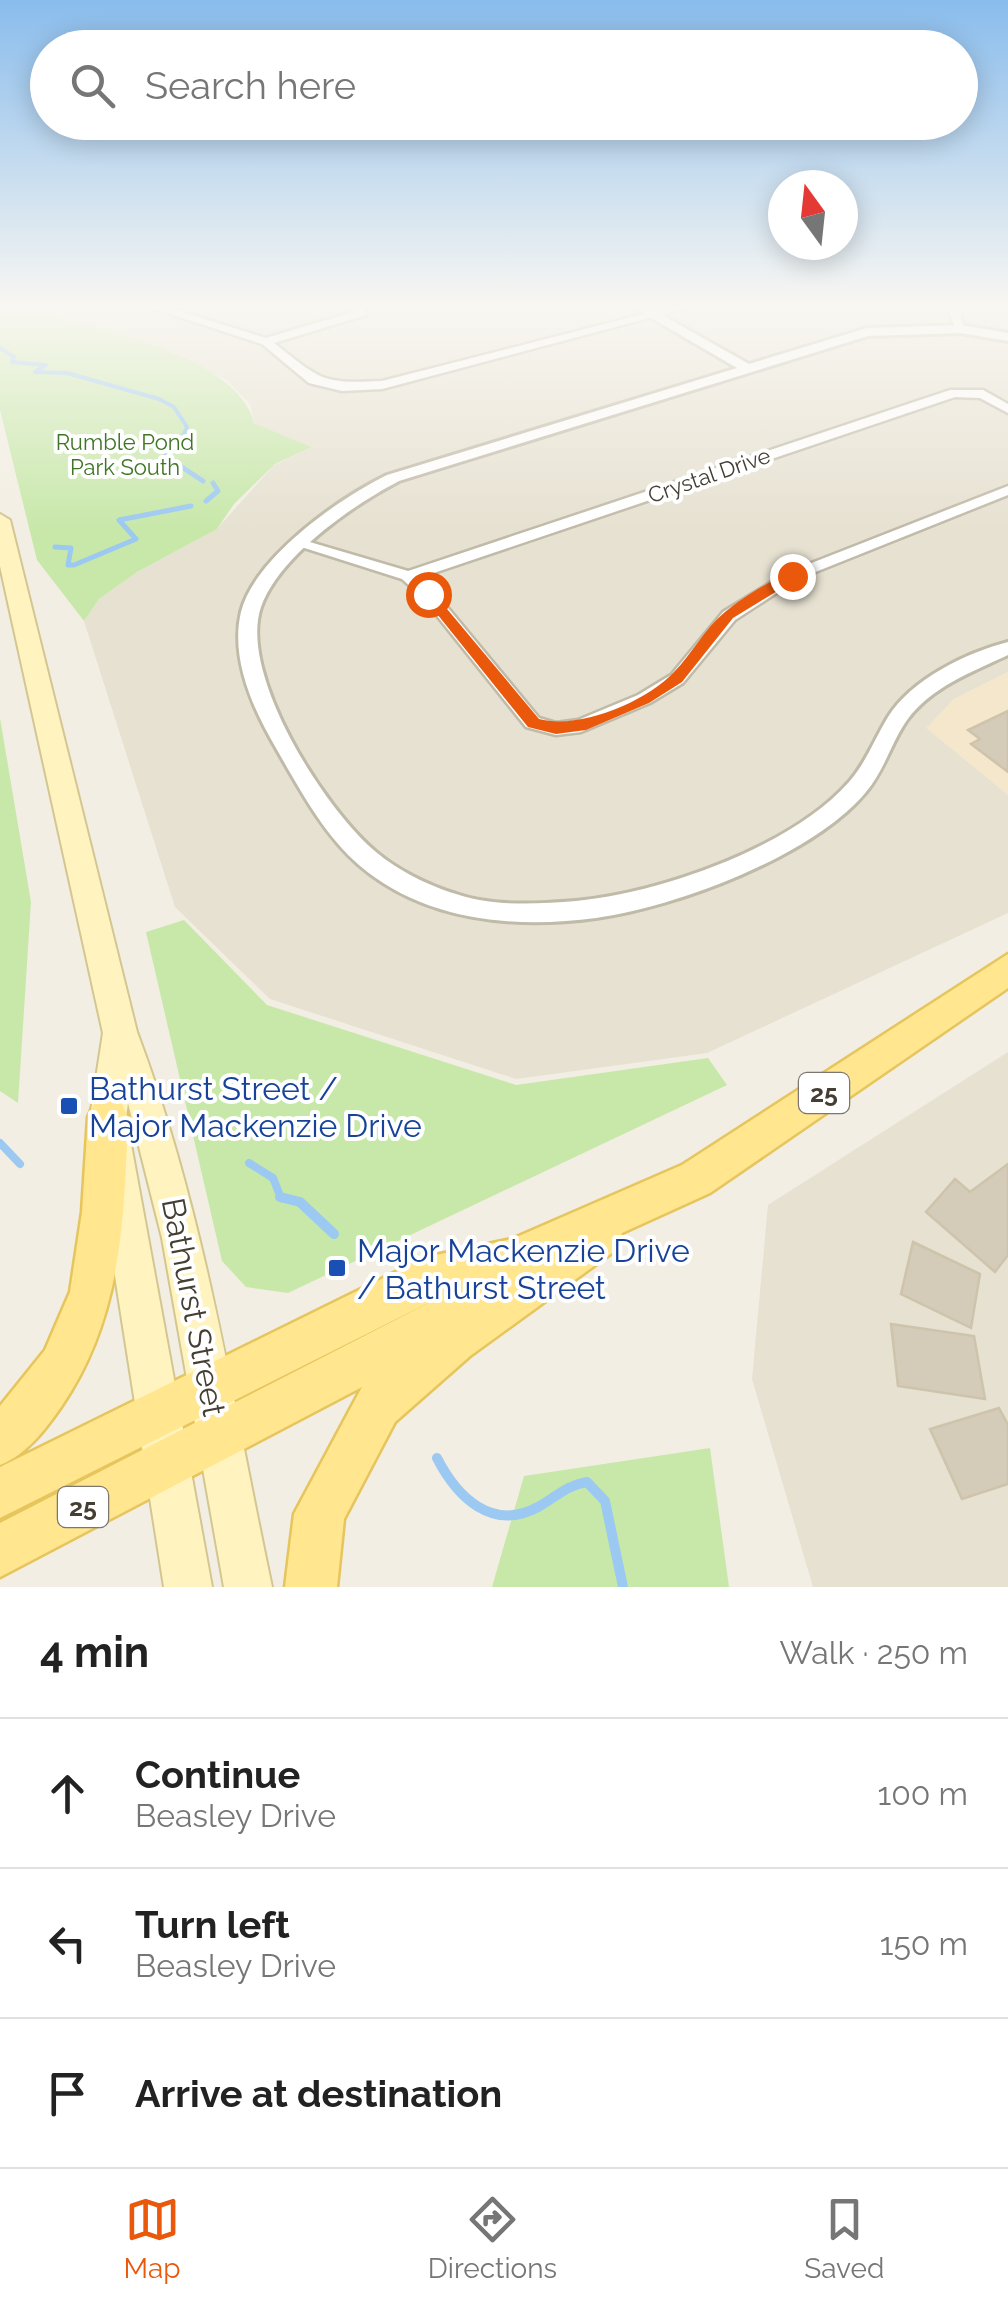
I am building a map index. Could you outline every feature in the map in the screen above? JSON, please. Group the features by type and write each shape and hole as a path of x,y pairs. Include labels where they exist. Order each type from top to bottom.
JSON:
{"main road":[{"name":"Bathurst Street","path":"0,520 120,1032 148,1102 202,1317 248,1587"},
{"name":"25","path":"0,1493 441,1272 514,1260 696,1179 1008,969"},
{"name":"Bathurst Street","path":"120,1032 108,1118 188,1587"},
{"path":"0,1441 42,1400 89,1314 100,1275 108,1118"},
{"path":"311,1587 318,1514 378,1406 454,1340 487,1321 634,1207"},
{"name":"25","path":"0,1551 461,1311 514,1260"}],"street":[{"path":"312,380 342,387 401,380"},
{"path":"704,380 364,490 267,578 251,609 246,638 254,679 310,788 367,859 456,904 527,912 581,910 648,898 796,839 858,788 902,713 938,681 1008,648"},
{"name":"Crystal Drive","path":"408,576 954,393 983,394 1008,409"},
{"path":"303,545 408,576 428,594 533,723 556,729 581,726 644,700 677,679 728,616 792,576 1008,490"}],"shaded area":[{"path":"226,380 1008,380 1008,672 954,699 927,728 1008,795 1008,913 707,1053 516,1079 270,999 175,907 84,621 99,599 137,572 217,529 273,466 310,447 254,423 250,404"},
{"path":"1008,672 1008,795 926,728 954,699"},
{"path":"1008,1052 1008,1587 813,1587 752,1379 768,1205"}],"green space":[{"name":"Rumble Pond Park South","path":"0,380 221,380 242,398 254,423 311,447 275,464 234,504 217,529 137,572 99,599 84,621 37,560 0,410"},
{"path":"0,718 31,902 18,1103 0,1091"},
{"path":"184,920 267,1005 516,1085 708,1058 727,1085 288,1293 246,1287 222,1261 146,932"},
{"path":"710,1448 729,1587 492,1587 524,1476"}],"building":[{"path":"1008,711 1008,772 971,744 980,739 968,730"},
{"path":"1008,1164 1008,1255 995,1272 926,1212 955,1179 970,1192"},
{"path":"913,1242 980,1274 971,1328 901,1294"},
{"path":"891,1324 974,1336 985,1399 898,1386"},
{"path":"999,1408 1008,1425 1008,1484 962,1499 930,1429"}],"waterway":[{"path":"92,380 174,407 187,427 166,456"},
{"path":"166,456 203,481"},
{"path":"206,501 218,491 213,483"},
{"path":"55,547 71,548 68,565 74,565 136,539 119,520 191,506"},
{"path":"0,1143 20,1164"},
{"path":"249,1163 273,1178 281,1197"},
{"path":"281,1197 300,1202 334,1234"},
{"path":"281,1197 286,1199"},
{"path":"437,1458 455,1486 491,1513 521,1514 587,1482 605,1501 623,1587"}],"place":[{"name":"Bathurst Street / Major Mackenzie Drive","path":"69,1106"},
{"name":"Major Mackenzie Drive / Bathurst Street","path":"337,1268"}],"route":[{"path":"428,594 533,723 556,729 581,726 644,700 677,679 728,616 792,576"}]}
